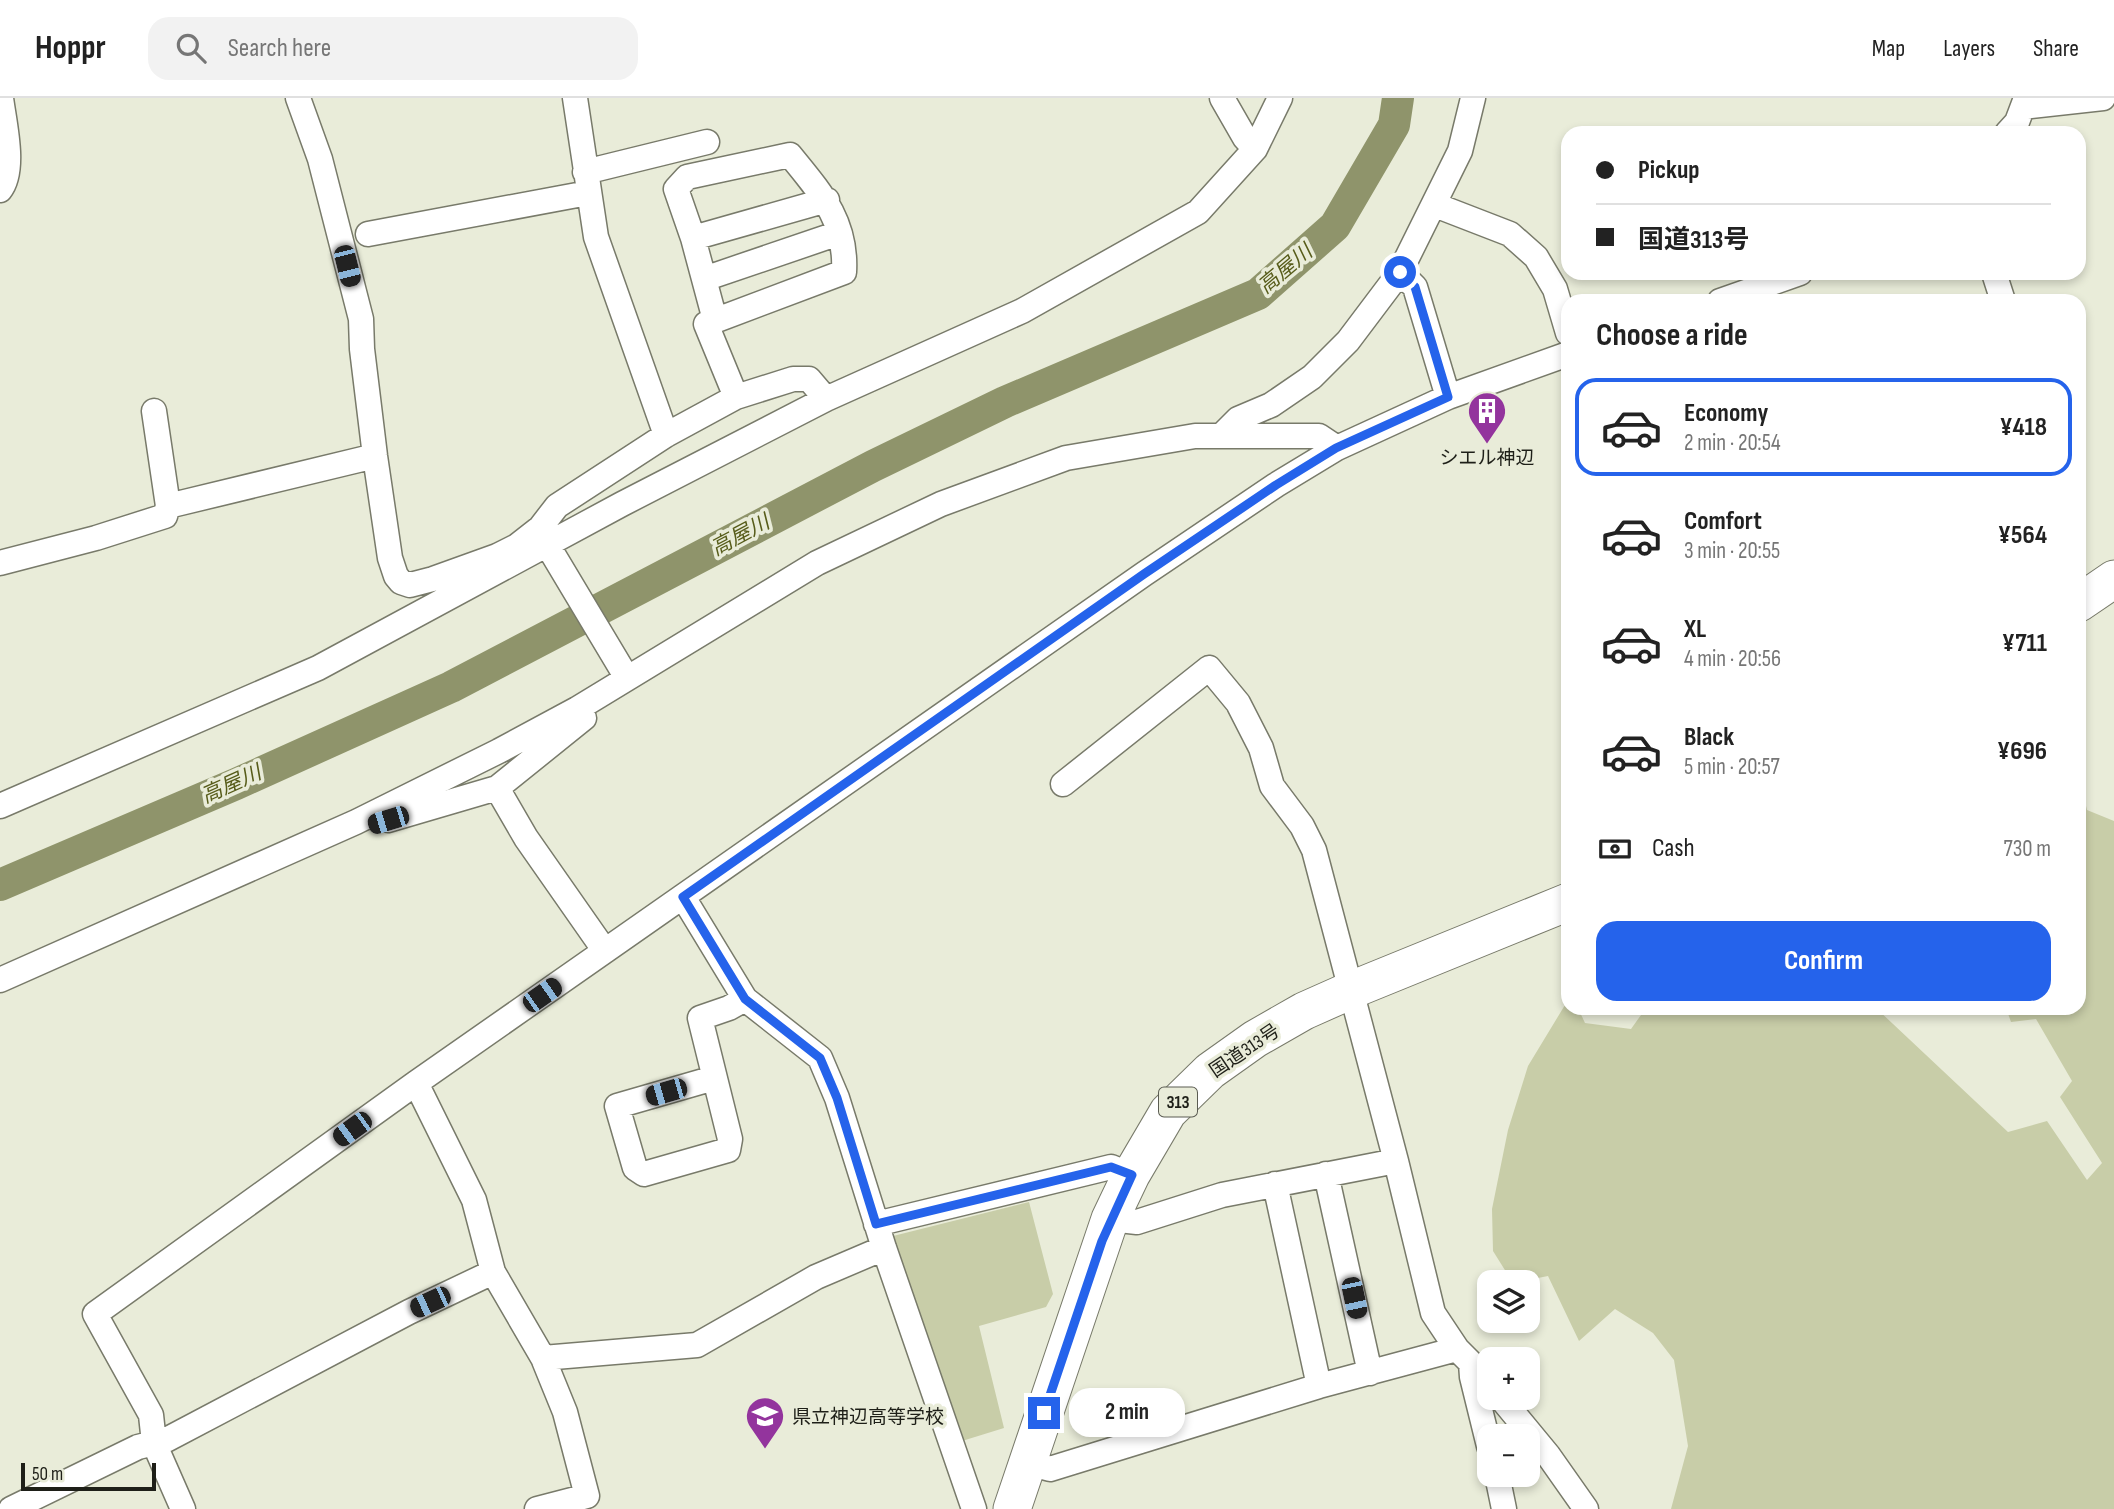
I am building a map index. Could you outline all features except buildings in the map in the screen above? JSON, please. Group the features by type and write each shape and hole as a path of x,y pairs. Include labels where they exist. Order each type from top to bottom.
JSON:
{"highway":[{"path":"2086,598 2114,579"},
{"name":"国道313号","path":"1012,1509 1110,1219 1168,1112 1210,1070 1255,1039 1304,1012 1561,905"}],"street":[{"path":"0,190 4,186 8,159 1,98"},
{"path":"298,98 320,159 361,319 362,349 390,558 396,576 401,582 410,585 497,556 622,505 826,399 1022,311 1198,212 1255,149 1280,98"},
{"path":"575,98 596,237 666,435"},
{"path":"1222,98 1245,138 1255,149"},
{"path":"1222,435 1238,419 1271,405 1312,377 1348,341 1400,272 1460,150 1473,98"},
{"path":"2013,126 2025,103 2103,98"},
{"path":"369,234 587,182 707,142"},
{"path":"715,320 676,188 687,177 790,155 827,200 845,251 844,272 706,324 736,397"},
{"path":"693,239 827,200"},
{"path":"1435,205 1510,234 1536,257 1555,289 1561,309"},
{"path":"704,279 839,233"},
{"path":"1400,272 1415,287 1448,397"},
{"path":"1740,294 1780,280"},
{"path":"183,1509 153,1443 151,1415 95,1314 604,951 1276,485 1336,448 1448,397 1561,357"},
{"path":"0,806 318,668 544,537 556,506 666,435 736,397 793,379 809,379 826,399"},
{"path":"0,563 165,516 168,506 154,411"},
{"path":"0,980 356,822 499,751 577,709 817,563 941,504 1066,458 1195,436 1319,436 1336,448"},
{"path":"168,506 375,456"},
{"path":"544,537 620,682"},
{"path":"1063,784 1209,668 1238,703 1261,748 1272,786 1302,826 1314,850 1433,1313 1477,1371"},
{"path":"356,822 365,827 497,788 613,695 620,682"},
{"path":"497,788 526,838 604,951"},
{"path":"683,897 745,999 820,1058 837,1098 876,1224 974,1509"},
{"path":"715,1078 617,1106 635,1168 644,1174 728,1150 730,1139 715,1078 700,1018 729,1009 745,999"},
{"path":"416,1083 474,1199 493,1272 543,1358 565,1412 587,1496 537,1509"},
{"path":"1110,1219 1137,1222 1222,1195 1396,1161"},
{"path":"876,1224 1111,1167 1132,1175"},
{"path":"1326,1174 1370,1373"},
{"path":"1275,1184 1319,1386"},
{"path":"543,1358 697,1345 816,1277 884,1248"},
{"path":"11,1509 138,1447 166,1440 409,1312 493,1272"},
{"path":"1027,1463 1050,1469 1319,1386 1370,1373 1464,1356"},
{"path":"1464,1356 1484,1424"},
{"path":"1511,1410 1548,1454 1586,1509"},
{"path":"1499,1487 1504,1509"}],"green space":[{"path":"2086,806 2087,810 2114,821 2114,1509 1671,1509 1688,1446 1674,1360 1653,1333 1615,1309 1579,1341 1548,1276 1540,1278 1540,1270 1505,1270 1493,1251 1492,1209 1508,1130 1528,1066 1561,1012 1561,1015 1581,1015 1585,1023 1631,1029 1641,1015 1883,1015 2008,1132 2047,1121 2087,1180 2102,1163 2060,1097 2072,1081 2036,1019 2011,1022 2008,1015 2086,1015"},
{"name":"県立神辺高等学校","path":"1029,1202 1053,1294 1046,1307 979,1326 1004,1428 962,1441 893,1236"}],"waterway":[{"name":"高屋川","path":"0,885 236,784 451,687 873,466 1005,402 1258,294 1335,226 1394,125 1398,98"}],"place":[{"name":"シエル神辺","path":"1487,445"},
{"name":"県立神辺高等学校","path":"765,1450"}],"route":[{"path":"1044,1413 1110,1219 1132,1175 1111,1167 876,1224 837,1098 820,1058 745,999 683,897 1144,574 1276,485 1336,448 1448,397 1415,287 1400,272"}]}
